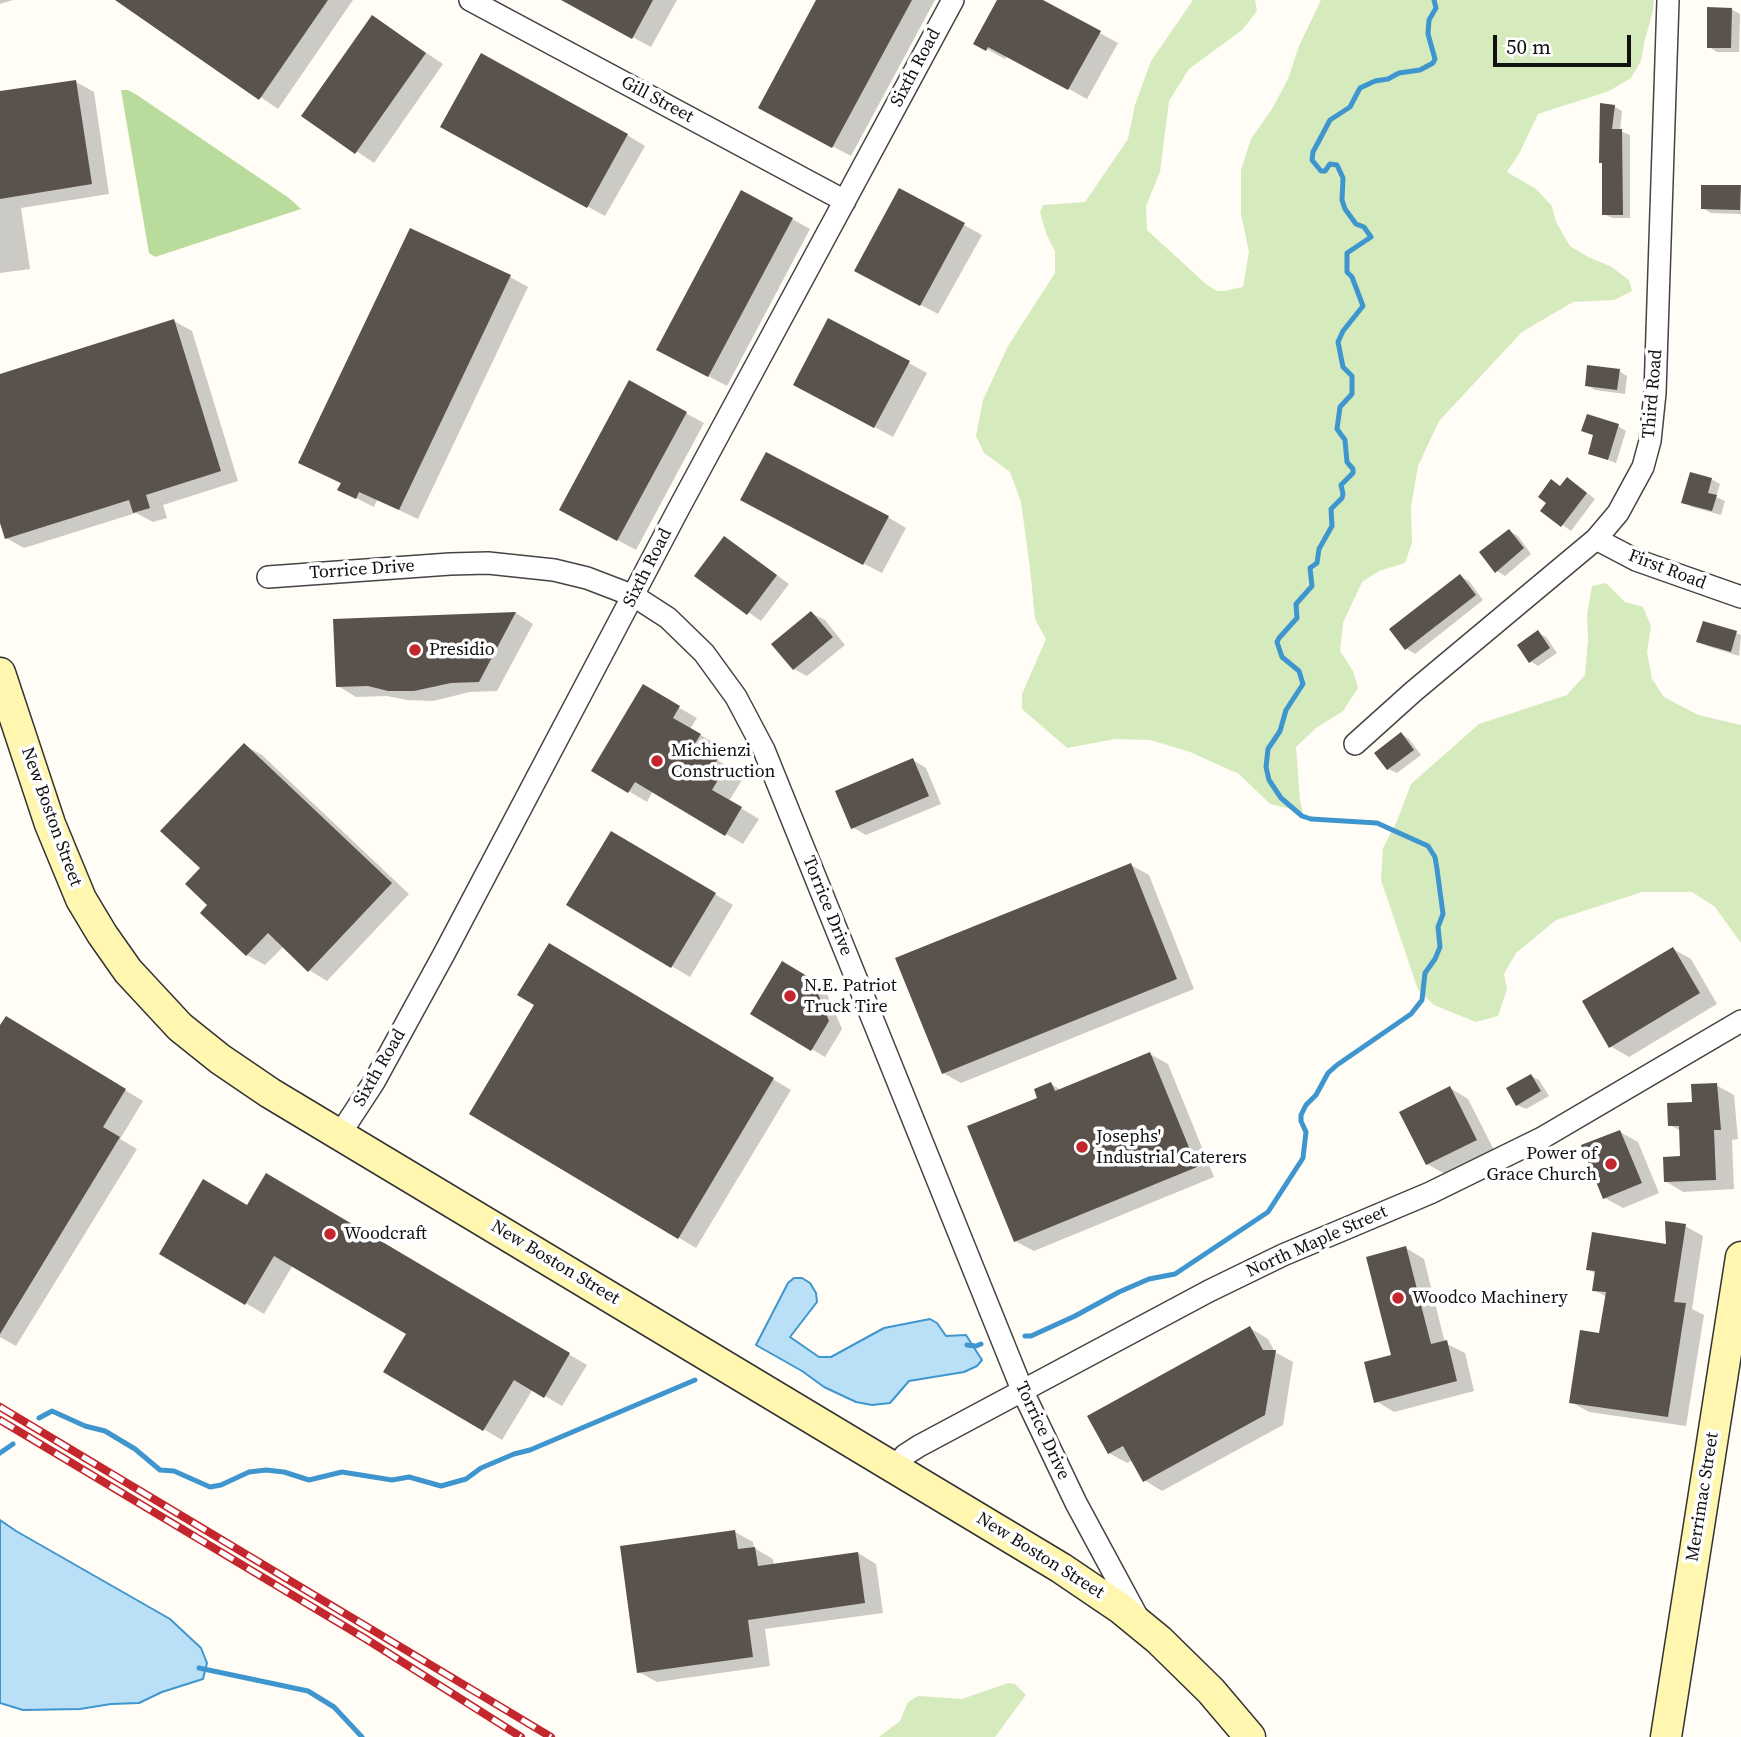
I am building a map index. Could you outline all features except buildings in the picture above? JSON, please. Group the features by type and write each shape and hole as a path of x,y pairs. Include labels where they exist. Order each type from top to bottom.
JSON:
{"main road":[{"name":"New Boston Street","path":"0,673 64,862 93,921 149,996 200,1044 270,1093 1061,1568 1142,1626 1211,1691 1251,1737"},
{"name":"Merrimac Street","path":"1666,1737 1741,1257"}],"street":[{"name":"Gill Street","path":"470,0 845,201"},
{"name":"Sixth Road","path":"340,1134 370,1089 444,954 953,0"},
{"name":"Third Road","path":"1354,744 1596,539 1618,513 1640,473 1648,453 1652,430 1661,265 1668,0"},
{"name":"First Road","path":"1596,539 1636,560 1741,597"},
{"name":"Torrice Drive","path":"268,577 488,563 569,573 634,596 668,618 704,653 736,698 764,750 1023,1392 1076,1503 1142,1626"},
{"name":"North Maple Street","path":"896,1467 911,1450 1155,1320 1271,1261 1430,1193 1542,1138 1741,1021"}],"green space":[{"path":"1193,0 1255,0 1257,11 1242,30 1189,69 1169,101 1160,172 1146,206 1147,230 1207,285 1217,291 1224,291 1243,287 1249,252 1241,214 1241,170 1251,139 1272,109 1288,79 1299,46 1321,0 1654,0 1641,61 1631,78 1609,91 1538,114 1507,172 1536,189 1552,206 1556,222 1570,246 1610,266 1629,280 1632,291 1614,300 1573,302 1522,332 1439,421 1418,466 1411,507 1412,543 1405,563 1379,571 1362,582 1343,623 1340,651 1353,671 1358,688 1343,711 1316,728 1296,747 1303,812 1270,804 1239,774 1190,752 1150,740 1115,739 1067,748 1022,709 1022,694 1046,639 1035,619 1021,502 1010,472 984,453 976,436 983,400 1008,346 1055,273 1055,252 1040,212 1043,205 1085,202 1128,139 1135,105 1151,61"},
{"path":"121,90 137,95 289,198 301,209 155,257 149,253"},
{"path":"1606,583 1625,602 1643,607 1651,626 1647,652 1652,679 1664,697 1698,715 1741,725 1741,943 1715,907 1692,892 1642,892 1556,920 1516,953 1504,974 1507,989 1498,1016 1476,1022 1434,1005 1418,990 1381,880 1383,848 1411,784 1479,724 1567,695 1585,675 1587,615 1592,586"},
{"path":"1008,1683 1015,1684 1026,1695 995,1737 879,1737 900,1721 908,1702 918,1696 962,1699"}],"water":[{"path":"794,1278 802,1278 810,1283 816,1293 817,1302 790,1337 819,1357 831,1357 884,1328 930,1319 937,1323 946,1336 966,1335 982,1360 977,1366 964,1372 909,1381 890,1403 872,1405 856,1402 824,1387 756,1345 788,1283"},
{"path":"0,1520 170,1619 201,1648 207,1663 203,1679 162,1692 139,1703 80,1709 23,1710 0,1703"}],"waterway":[{"path":"1025,1336 1031,1336 1075,1316 1149,1279 1175,1274 1268,1212 1303,1158 1306,1132 1301,1115 1306,1105 1316,1095 1328,1073 1337,1065 1411,1014 1422,1000 1425,973 1440,947 1438,927 1443,914 1435,857 1428,846 1377,823 1311,819 1302,816 1281,798 1269,780 1266,767 1268,749 1280,731 1286,710 1303,684 1299,671 1282,657 1277,642 1297,618 1296,604 1312,586 1310,568 1317,563 1319,549 1332,526 1331,509 1342,498 1341,485 1353,473 1347,462 1345,440 1337,429 1340,407 1352,394 1352,376 1343,367 1338,342 1343,331 1363,306 1352,277 1347,272 1347,253 1371,237 1364,227 1356,224 1345,209 1342,200 1343,178 1337,165 1330,164 1325,171 1321,171 1312,160 1313,152 1330,120 1350,107 1360,88 1399,73 1420,70 1433,63 1435,59 1428,34 1429,20 1436,8 1434,0"},
{"path":"967,1345 981,1344"},
{"path":"39,1418 52,1411 85,1426 105,1431 135,1449 160,1470 174,1471 210,1487 249,1472 266,1470 284,1472 309,1480 342,1472 392,1480 409,1477 441,1486 466,1479 481,1468 695,1380"},
{"path":"0,1453 13,1444"},
{"path":"199,1668 308,1691 334,1707 362,1737"}],"railway":[{"path":"0,1407 551,1737"},
{"path":"0,1420 366,1639 521,1737"}],"place":[{"name":"Presidio","path":"415,650"},
{"name":"Michienzi Construction","path":"657,761"},
{"name":"N.E. Patriot Truck Tire","path":"790,996"},
{"name":"Josephs' Industrial Caterers","path":"1082,1147"},
{"name":"Power of Grace Church","path":"1611,1164"},
{"name":"Woodcraft","path":"330,1234"},
{"name":"Woodco Machinery","path":"1398,1298"}]}
